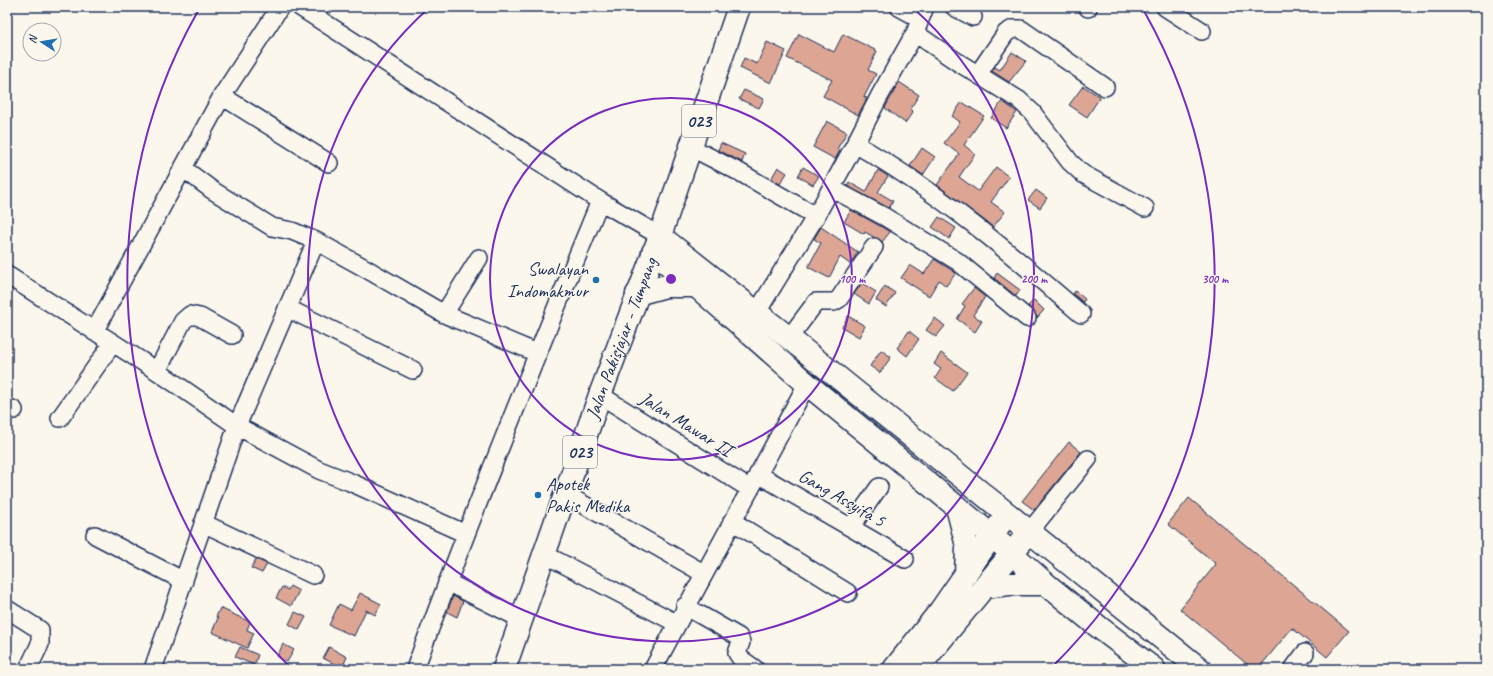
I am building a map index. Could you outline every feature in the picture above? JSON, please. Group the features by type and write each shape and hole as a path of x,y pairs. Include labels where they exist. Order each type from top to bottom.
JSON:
{"main road":[{"name":"Jalan Pakisjajar - Tumpang","path":"504,669 600,395 657,244 740,7"},
{"path":"657,244 696,286 807,384 992,535 1046,584 1154,669"},
{"path":"657,244 757,312 1200,669"},
{"path":"637,294 666,286 696,286"},
{"path":"957,507 967,546 966,574"},
{"path":"894,669 940,611 1007,514"},
{"path":"918,669 1030,531"},
{"path":"984,588 1009,584 1046,584"}],"street":[{"path":"94,332 184,169 222,96 280,7"},
{"path":"300,7 600,201 657,244"},
{"path":"899,7 920,19 956,61 1018,100 1028,108 1070,162 1083,174 1145,208"},
{"path":"954,7 972,17"},
{"path":"1165,7 1202,31"},
{"path":"757,312 816,216 920,19"},
{"path":"978,74 1006,33 1013,29 1021,29 1105,87"},
{"path":"222,96 329,163"},
{"path":"855,144 892,165 935,194 1003,246 1081,314"},
{"path":"690,147 741,173 816,216"},
{"path":"184,169 212,190 272,227 292,232 316,241 444,314 537,353"},
{"path":"831,188 885,217 957,261 1027,318"},
{"path":"415,669 447,582 537,353 600,201"},
{"path":"153,669 237,426 316,241"},
{"path":"789,338 816,302 834,302 839,299 874,247"},
{"path":"444,314 479,258"},
{"path":"7,275 112,344 157,371 237,426 319,470 350,482 466,534"},
{"path":"287,308 413,370"},
{"path":"157,371 182,321 190,315 200,317 232,335"},
{"path":"60,418 112,344"},
{"path":"658,667 676,623 807,384"},
{"name":"Jalan Mawar II","path":"600,395 750,489"},
{"path":"1030,531 1088,459"},
{"name":"Gang Assyifa 5","path":"758,474 905,559"},
{"path":"851,527 879,487"},
{"path":"565,494 703,573"},
{"path":"732,520 848,593"},
{"path":"203,523 313,575"},
{"path":"96,535 184,582"},
{"path":"544,554 676,623"},
{"path":"447,582 521,619"},
{"path":"685,606 739,637 741,642 737,653 741,659 755,669"},
{"path":"7,609 40,630 40,644 28,669"},
{"path":"1293,669 1305,653"}],"building":[{"path":"799,34 834,52 843,34 877,51 868,70 876,74 864,97 867,98 858,115 823,96 832,80 787,58"},
{"path":"767,42 786,51 771,83 740,68 744,58 757,64"},
{"path":"1012,52 1026,61 1009,82 992,71 995,67 1000,70"},
{"path":"899,82 919,95 910,109 913,112 905,123 885,108"},
{"path":"1083,86 1100,97 1087,117 1069,105"},
{"path":"744,90 764,99 759,108 739,99"},
{"path":"1002,101 1017,112 1006,128 991,118"},
{"path":"962,102 984,116 964,145 975,154 959,177 978,191 996,167 1009,177 991,202 1005,212 993,227 937,185 959,154 944,143 960,122 952,116"},
{"path":"827,121 847,132 837,149 840,151 835,159 813,147"},
{"path":"721,143 745,154 742,162 718,150"},
{"path":"922,148 935,157 923,175 910,166"},
{"path":"778,167 787,173 780,184 771,179"},
{"path":"803,167 819,176 813,185 798,176"},
{"path":"878,170 888,176 878,192 893,201 889,208 847,186 849,182 866,192"},
{"path":"1036,190 1047,198 1040,208 1028,200"},
{"path":"851,210 890,232 882,242 865,232 864,234 844,222"},
{"path":"939,217 956,228 949,239 932,227"},
{"path":"821,227 858,252 850,264 840,257 829,278 808,267 821,243 814,239"},
{"path":"934,259 956,273 946,286 939,280 929,296 901,278 910,265 924,274"},
{"path":"997,273 1020,290 1016,296 994,278"},
{"path":"862,283 876,292 869,304 854,294"},
{"path":"885,286 895,293 886,307 876,300"},
{"path":"974,288 985,297 973,315 982,321 975,332 957,319 965,306 962,304"},
{"path":"1075,291 1085,299 1083,302 1073,294"},
{"path":"1034,300 1044,310 1037,318 1034,311 1028,306"},
{"path":"848,316 865,326 859,337 842,327"},
{"path":"935,318 945,326 936,337 926,330"},
{"path":"909,331 919,339 907,356 897,348"},
{"path":"881,350 891,357 880,373 870,366"},
{"path":"941,353 967,372 953,391 935,378 941,369 934,364"},
{"path":"1069,442 1081,452 1034,510 1022,501"},
{"path":"1189,498 1349,631 1327,657 1292,628 1258,669 1253,669 1180,609 1216,564 1168,524"},
{"path":"256,559 267,564 262,573 251,568"},
{"path":"290,586 299,591 291,606 276,598 282,587 288,590"},
{"path":"360,593 381,604 375,615 366,610 354,636 329,625 339,604 351,610"},
{"path":"453,596 463,601 457,617 447,612"},
{"path":"220,608 250,622 247,630 254,633 247,648 212,632 218,618 216,617"},
{"path":"295,612 306,617 299,630 289,624"},
{"path":"283,644 294,650 287,662 277,657"},
{"path":"240,647 258,655 254,665 235,657"},
{"path":"329,647 347,657 342,668 323,658"}],"place":[{"name":"Swalayan Indomakmur","path":"596,280"},
{"name":"Apotek Pakis Medika","path":"538,495"}]}
